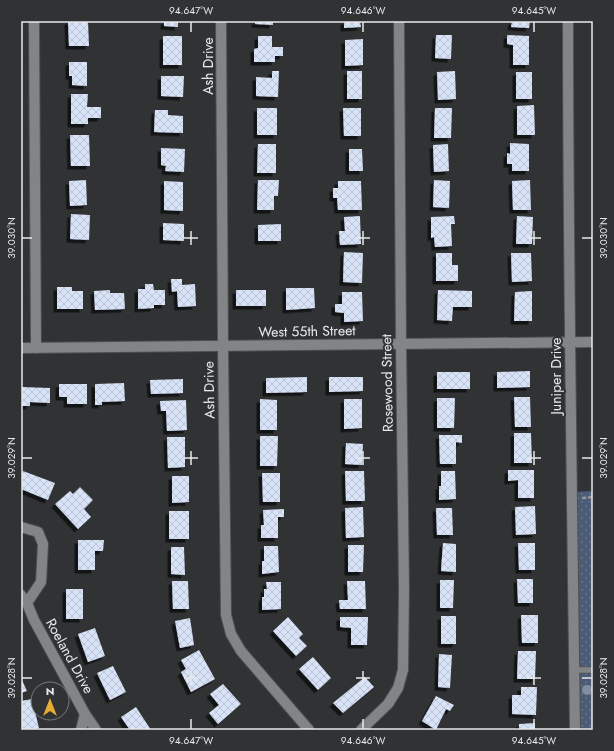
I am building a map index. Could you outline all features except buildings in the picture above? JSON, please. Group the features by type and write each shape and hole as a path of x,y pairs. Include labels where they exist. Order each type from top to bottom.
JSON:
{"street":[{"path":"34,21 36,348"},
{"name":"Ash Drive","path":"221,21 226,615 231,634 241,651 309,730"},
{"name":"Rosewood Street","path":"361,730 388,704 398,688 403,670 404,589 400,343 399,21"},
{"name":"Juniper Drive","path":"568,21 571,484 575,730"},
{"name":"West 55th Street","path":"21,348 593,342"},
{"path":"21,527 38,532 43,544 41,582 24,599"},
{"name":"Roeland Drive","path":"24,599 85,714 96,730"},
{"path":"80,730 85,714"}],"lane":[{"path":"574,670 593,670"}],"path":[{"path":"582,498 593,497"}],"shaded area":[{"path":"593,491 593,730 575,730 571,492"}]}
